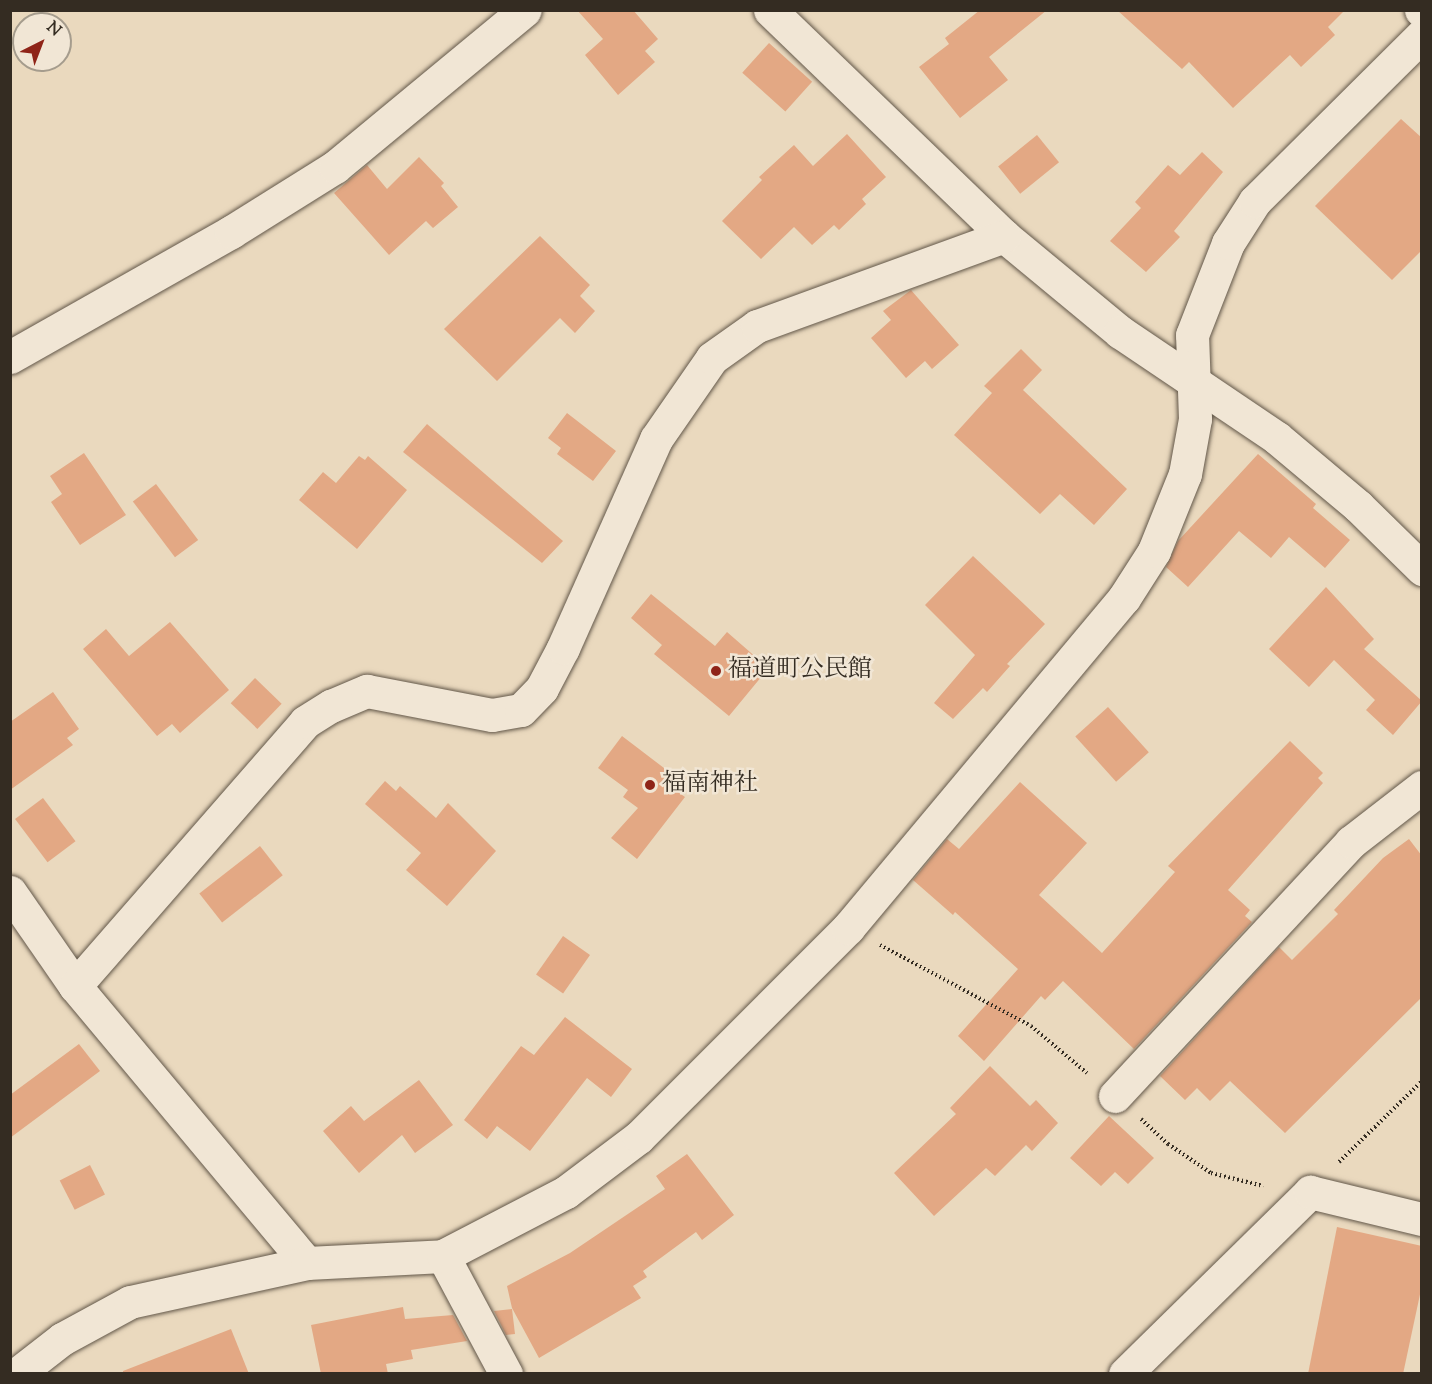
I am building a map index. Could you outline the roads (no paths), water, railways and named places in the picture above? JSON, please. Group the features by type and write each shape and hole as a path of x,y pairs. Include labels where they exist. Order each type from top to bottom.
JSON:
{"street":[{"path":"10,357 231,232 335,167 525,10"},
{"path":"770,10 1004,236 1120,332 1277,438 1358,506 1422,569"},
{"path":"17,1374 62,1339 130,1302 307,1263 443,1256 566,1192 639,1137 855,919 1124,598 1154,551 1185,474 1195,419 1192,335 1228,243 1255,201 1422,35"},
{"path":"75,986 305,722 331,706 367,691 492,715 521,710 542,688 563,648 656,439 712,358 757,326 1004,236"},
{"path":"1115,1096 1351,842 1422,787"},
{"path":"10,892 75,986 307,1263"},
{"path":"1125,1374 1310,1192 1422,1219"},
{"path":"443,1256 506,1374"}],"place":[{"name":"福道町公民館","path":"716,671"},
{"name":"福南神社","path":"650,785"}]}
